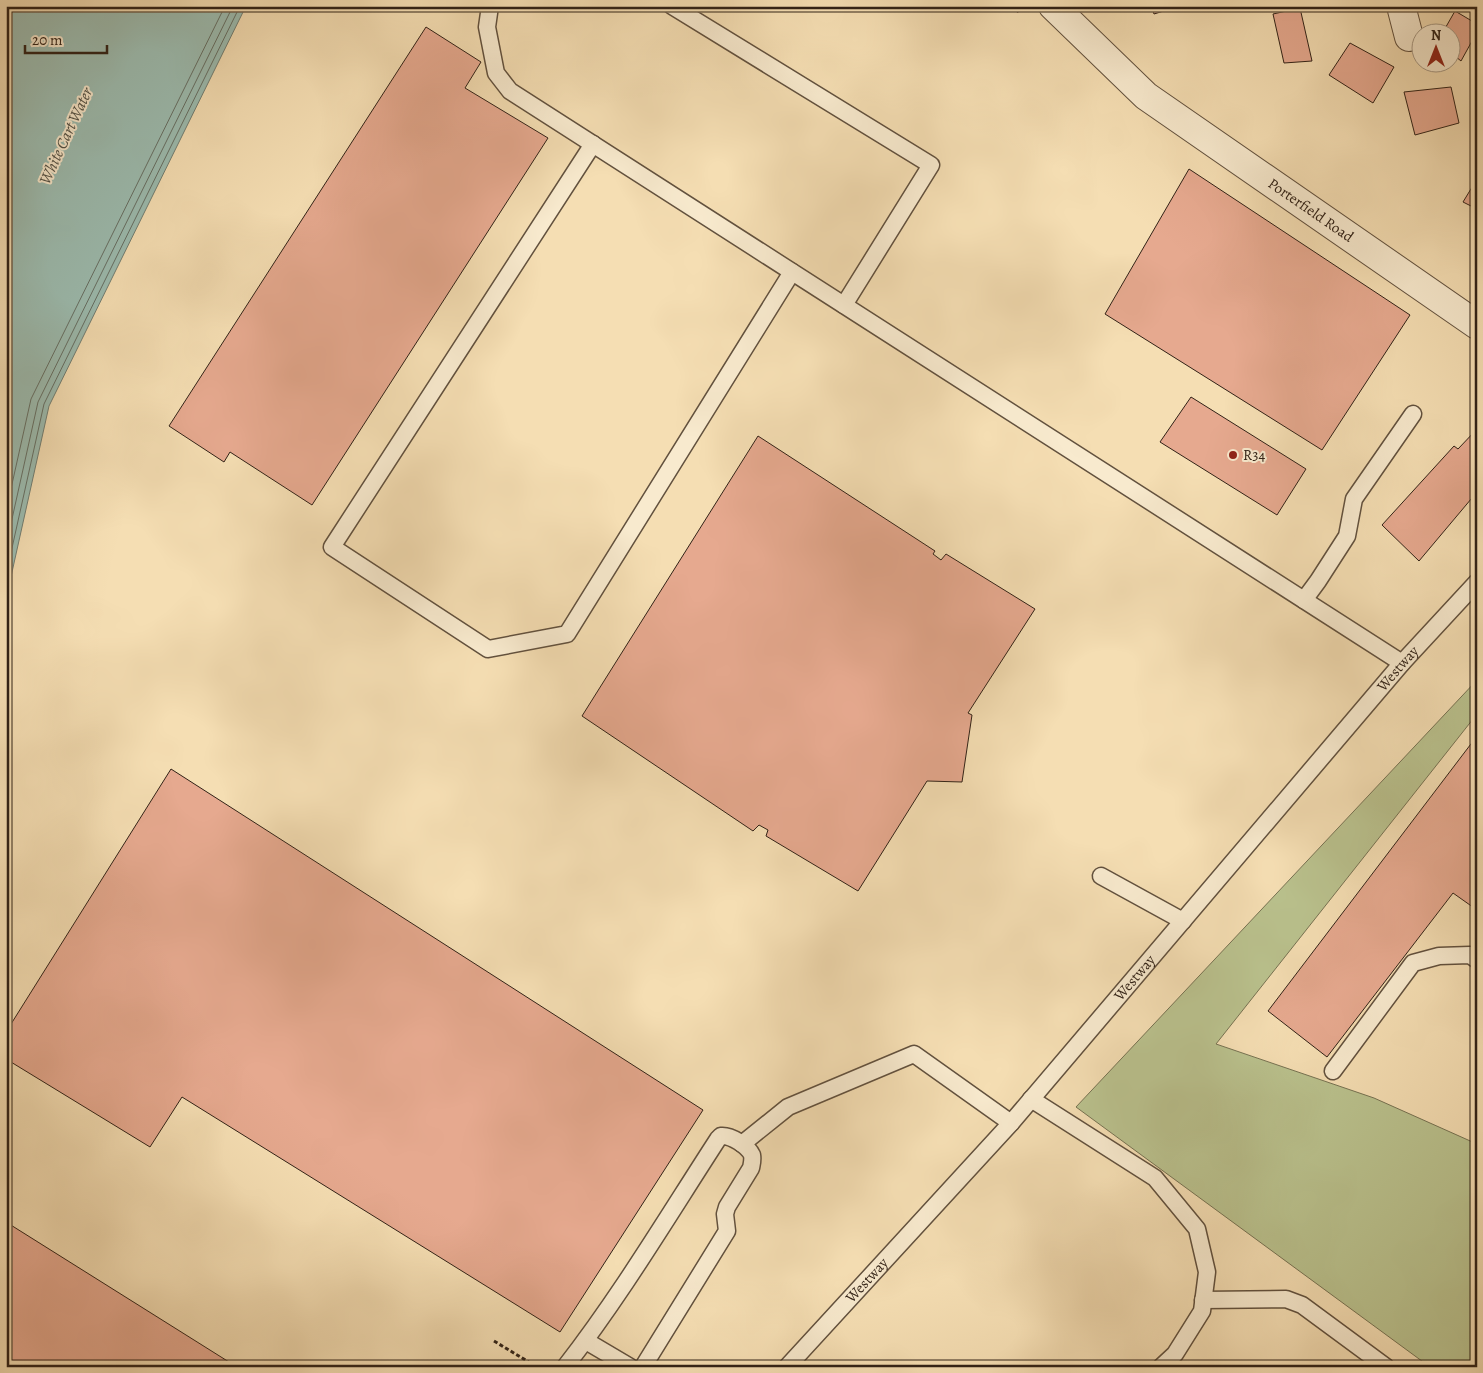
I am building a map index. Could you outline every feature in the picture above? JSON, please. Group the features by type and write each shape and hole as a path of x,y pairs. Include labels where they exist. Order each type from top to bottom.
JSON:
{"street":[{"name":"Porterfield Road","path":"1053,6 1146,96 1477,325"},
{"path":"1402,6 1409,37"}],"lane":[{"path":"490,6 487,27 496,73 510,91 1402,663"},
{"path":"672,6 931,165 844,306"},
{"path":"593,144 332,548 488,650 567,634 792,272"},
{"path":"1304,600 1347,536 1354,499 1413,414"},
{"name":"Westway","path":"787,1367 1011,1123 1402,663 1477,582"},
{"path":"1102,876 1182,921"},
{"path":"1333,1072 1413,963 1439,956 1470,955 1477,960"},
{"path":"742,1144 788,1107 914,1054 1011,1123"},
{"path":"1031,1100 1155,1178 1197,1229 1207,1272 1202,1311 1174,1354 1161,1367"},
{"path":"565,1367 586,1341 718,1139 726,1135 733,1137 750,1151 753,1158 751,1168 727,1207 725,1214 727,1231 643,1367"},
{"path":"1203,1300 1286,1299 1302,1305 1386,1367"},
{"path":"586,1341 630,1367"}],"path":[{"path":"1010,6 1019,12 1021,6"},
{"path":"494,1341 537,1367"}],"green space":[{"path":"1477,680 1477,714 1216,1044 1374,1098 1477,1144 1477,1367 1430,1367 1076,1107"}],"water":[{"name":"White Cart Water","path":"6,6 246,6 49,406 6,599"}],"building":[{"path":"1151,6 1180,6 1154,14"},
{"path":"1300,8 1312,61 1284,63 1273,14"},
{"path":"1455,11 1477,24 1477,32 1461,61 1460,22 1449,22"},
{"path":"426,27 481,62 465,88 548,138 312,505 230,452 224,462 169,426"},
{"path":"1350,43 1394,67 1373,103 1329,75"},
{"path":"1451,87 1459,123 1415,135 1404,92"},
{"path":"1189,169 1410,315 1322,450 1105,314"},
{"path":"1477,179 1477,209 1463,202"},
{"name":"R34","path":"1191,397 1306,469 1277,515 1160,442"},
{"path":"1477,429 1477,492 1419,561 1382,525 1454,446 1458,449"},
{"path":"758,436 935,551 933,554 941,560 946,554 1035,609 968,713 972,715 962,782 927,781 858,891 766,836 768,830 759,825 753,831 582,716"},
{"path":"1477,736 1477,910 1453,893 1327,1057 1268,1011"},
{"path":"171,769 703,1110 560,1332 182,1097 150,1147 6,1059 6,1032"},
{"path":"6,1222 237,1367 6,1367"}],"place":[{"name":"R34","path":"1233,455"}]}
